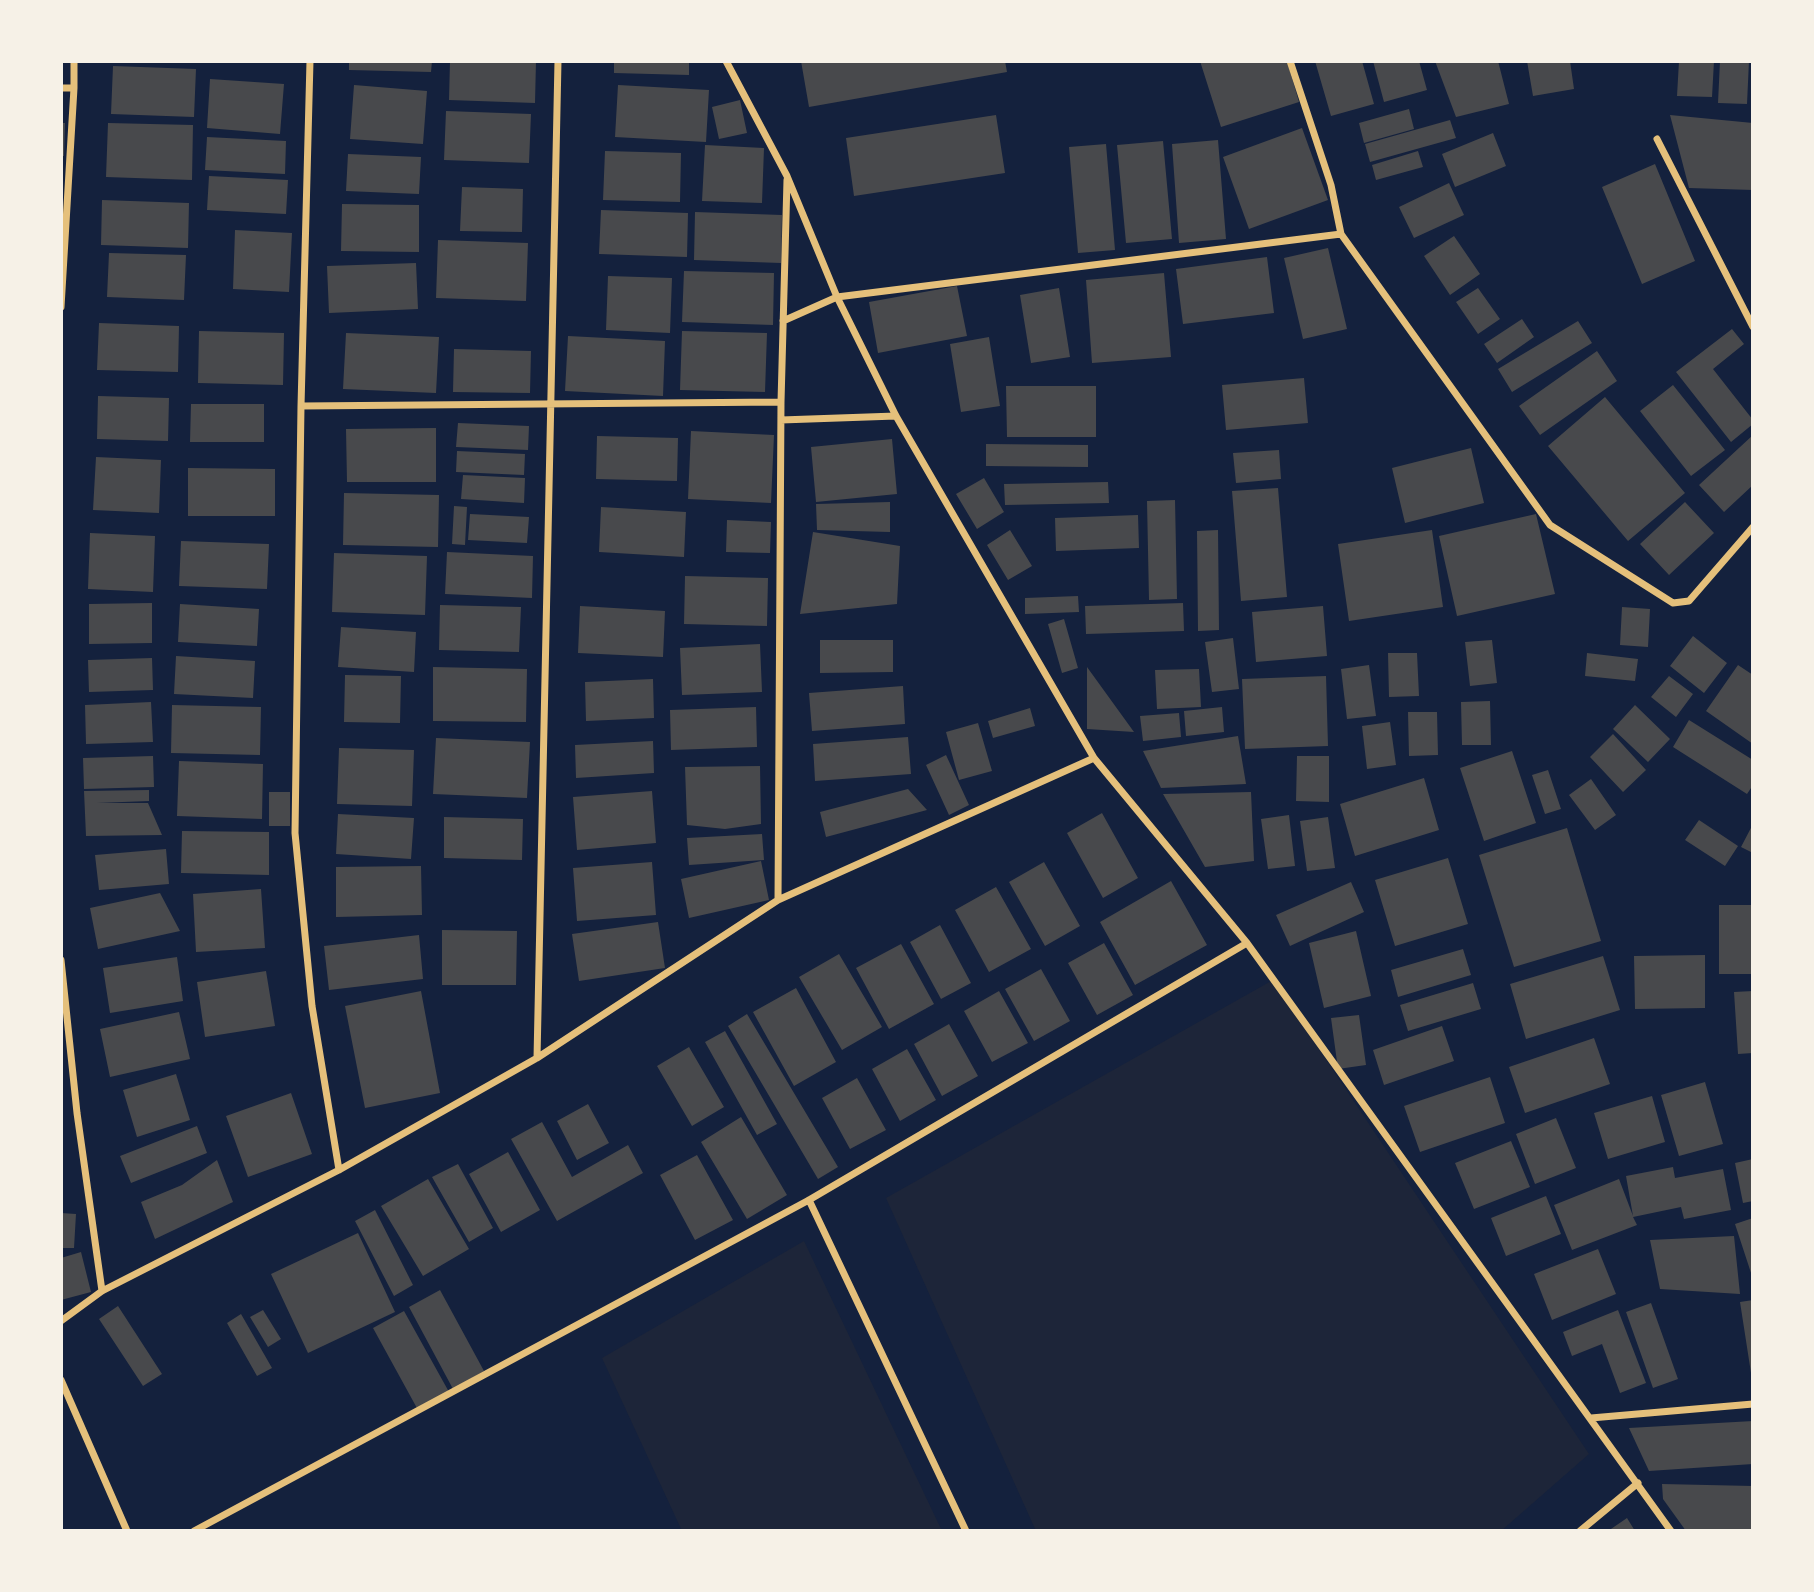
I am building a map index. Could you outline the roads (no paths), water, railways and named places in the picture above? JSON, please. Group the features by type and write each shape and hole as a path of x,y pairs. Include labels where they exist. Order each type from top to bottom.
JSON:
{"street":[{"path":"61,307 74,61"},
{"path":"310,61 301,406 295,833 312,1006 339,1170"},
{"path":"537,1058 558,61"},
{"path":"726,61 787,176 837,297 896,416 1094,758 1248,943 1671,1531"},
{"path":"1290,61 1331,185 1340,234 1550,524 1673,603 1689,601 1753,527"},
{"path":"61,88 74,88"},
{"path":"1657,139 1753,327"},
{"path":"778,900 781,401 787,176"},
{"path":"783,321 837,297 1340,234"},
{"path":"301,406 781,401"},
{"path":"781,420 896,416"},
{"path":"61,1321 102,1290 339,1170 537,1058 778,900 1094,758"},
{"path":"194,1531 809,1200 1248,943"},
{"path":"61,960 102,1290"},
{"path":"809,1200 966,1531"},
{"path":"61,1380 127,1531"},
{"path":"1591,1418 1753,1404"},
{"path":"1580,1531 1637,1483"}]}
